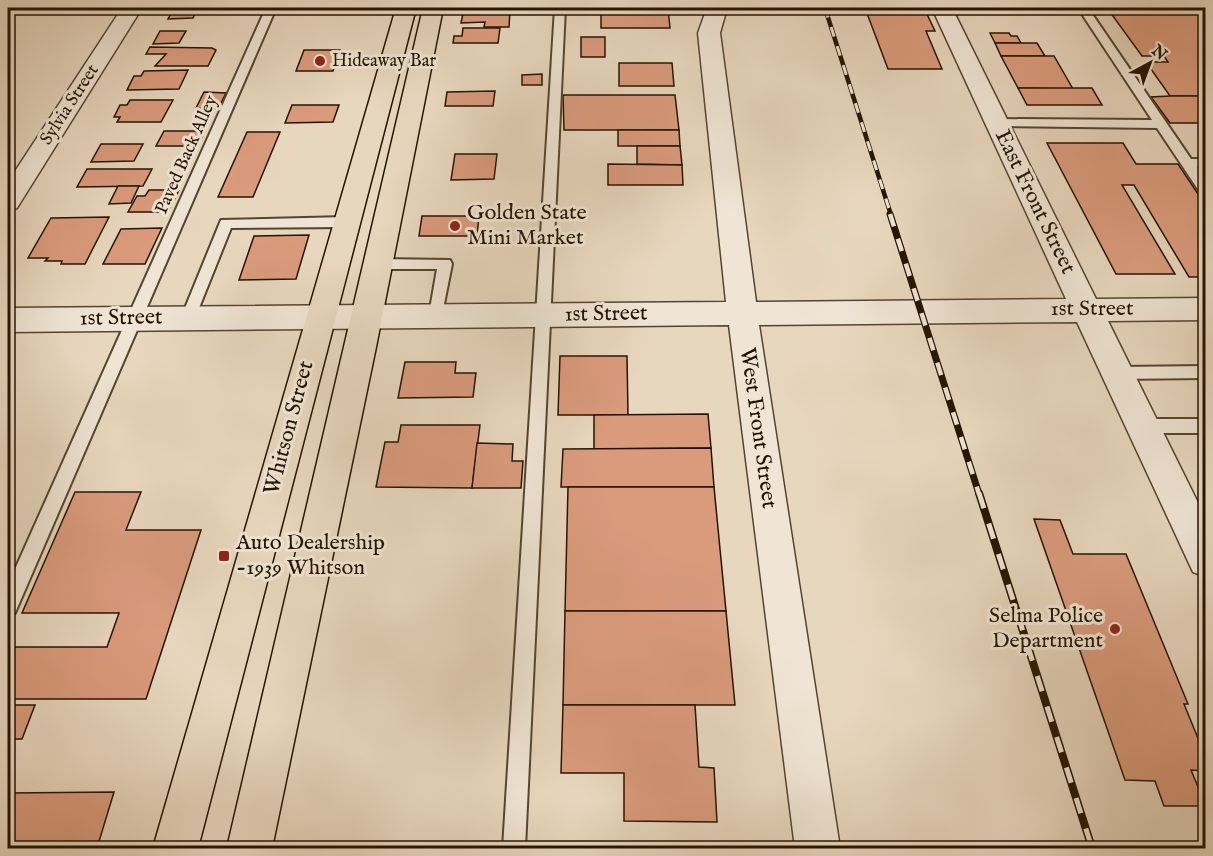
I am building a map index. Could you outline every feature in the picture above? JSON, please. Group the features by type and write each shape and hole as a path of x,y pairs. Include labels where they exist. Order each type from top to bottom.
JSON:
{"main road":[{"name":"Whitson Street","path":"175,849 406,8"},
{"path":"249,849 368,315 433,8"}],"street":[{"name":"Sylvia Street","path":"8,202 132,8"},
{"name":"West Front Street","path":"717,8 709,33 710,44 743,312 818,849"},
{"name":"East Front Street","path":"942,8 1206,559"},
{"name":"1st Street","path":"8,320 1206,309"}],"lane":[{"name":"Paved Back Alley","path":"8,606 271,8"},
{"path":"514,849 560,8"},
{"path":"1083,8 1206,191"},
{"path":"997,123 1160,124"},
{"path":"1186,163 1206,163"},
{"path":"188,318 226,223 346,222"},
{"path":"378,264 445,264 436,315"},
{"path":"1118,373 1206,372"},
{"path":"1143,426 1206,426"}],"building":[{"path":"174,8 198,8 193,18 168,19"},
{"path":"464,8 505,8 504,11 510,11 509,27 484,27 485,22 461,23"},
{"path":"601,8 668,8 670,28 601,28"},
{"path":"865,8 924,8 935,31 926,31 942,69 888,69"},
{"path":"1129,8 1175,8 1178,11 1132,11"},
{"path":"1199,11 1206,19 1206,96 1170,96 1146,62 1168,62 1164,56 1142,56 1110,12"},
{"path":"463,28 500,28 498,43 453,43 454,36 462,36"},
{"path":"160,31 186,31 179,43 153,44"},
{"path":"990,33 1009,33 1011,36 1017,36 1021,43 995,43"},
{"path":"581,37 605,37 605,57 581,57"},
{"path":"995,43 1037,43 1045,56 1001,56"},
{"path":"150,47 212,48 216,50 208,66 155,66 166,54 146,54"},
{"path":"304,50 340,50 333,71 296,71"},
{"path":"1001,56 1054,56 1073,89 1018,88"},
{"path":"619,63 672,63 674,86 619,86"},
{"path":"188,70 179,89 127,90 134,76 141,76 144,71"},
{"path":"542,74 542,85 522,85 522,75"},
{"path":"1018,88 1092,88 1102,105 1027,105"},
{"path":"495,91 493,106 445,106 447,92"},
{"path":"204,92 226,93 218,109 196,108"},
{"path":"563,95 675,95 679,130 564,130"},
{"path":"1206,96 1206,123 1170,123 1151,97"},
{"path":"130,100 173,100 161,122 117,122 120,117 114,117 120,105 127,105"},
{"path":"292,105 339,105 333,122 285,123"},
{"path":"618,130 679,130 680,146 618,146"},
{"path":"164,131 205,131 198,146 156,146"},
{"path":"247,132 280,132 253,197 218,197"},
{"path":"1047,143 1123,143 1136,164 1178,164 1206,206 1206,277 1189,277 1134,185 1122,185 1175,274 1116,274"},
{"path":"101,144 143,144 134,161 91,162"},
{"path":"637,146 680,146 682,165 637,164"},
{"path":"455,154 497,154 494,179 451,180"},
{"path":"608,164 682,165 683,185 608,185"},
{"path":"87,169 152,169 143,186 77,187"},
{"path":"118,186 139,186 131,203 109,204"},
{"path":"149,190 179,190 168,212 128,212 137,196 145,196"},
{"path":"422,216 479,216 477,236 419,236"},
{"path":"109,217 85,264 61,264 62,261 45,261 48,258 28,258 51,218"},
{"path":"162,228 145,264 103,264 121,229"},
{"path":"309,235 296,279 239,280 254,236"},
{"path":"560,356 627,356 628,415 558,415"},
{"path":"405,362 456,362 455,373 476,373 473,397 398,398"},
{"path":"708,414 711,448 594,449 594,415"},
{"path":"401,425 480,425 472,488 376,487 385,442 398,442"},
{"path":"477,443 513,444 512,461 523,461 521,488 472,488"},
{"path":"711,448 714,487 561,487 563,449"},
{"path":"568,487 714,487 726,611 565,611"},
{"path":"75,492 141,492 126,530 201,530 146,699 8,699 9,647 107,647 119,613 22,613"},
{"name":"Selma Police Department","path":"1034,519 1060,520 1073,554 1126,554 1188,704 1184,704 1206,758 1206,771 1191,770 1206,806 1164,806 1155,781 1125,780"},
{"path":"565,611 726,611 735,705 563,705"},
{"path":"8,705 35,705 22,739 8,739"},
{"path":"563,705 695,705 699,767 714,768 717,822 624,821 624,773 561,773"},
{"path":"114,792 97,848 8,848 8,793"}],"railway":[{"path":"825,8 891,215"},
{"path":"890,214 979,494"},
{"path":"979,493 1092,848"}],"place":[{"name":"Hideaway Bar","path":"320,61"},
{"name":"Golden State Mini Market","path":"455,226"},
{"name":"Auto Dealership -1939 Whitson","path":"224,556"},
{"name":"Selma Police Department","path":"1115,629"}]}
